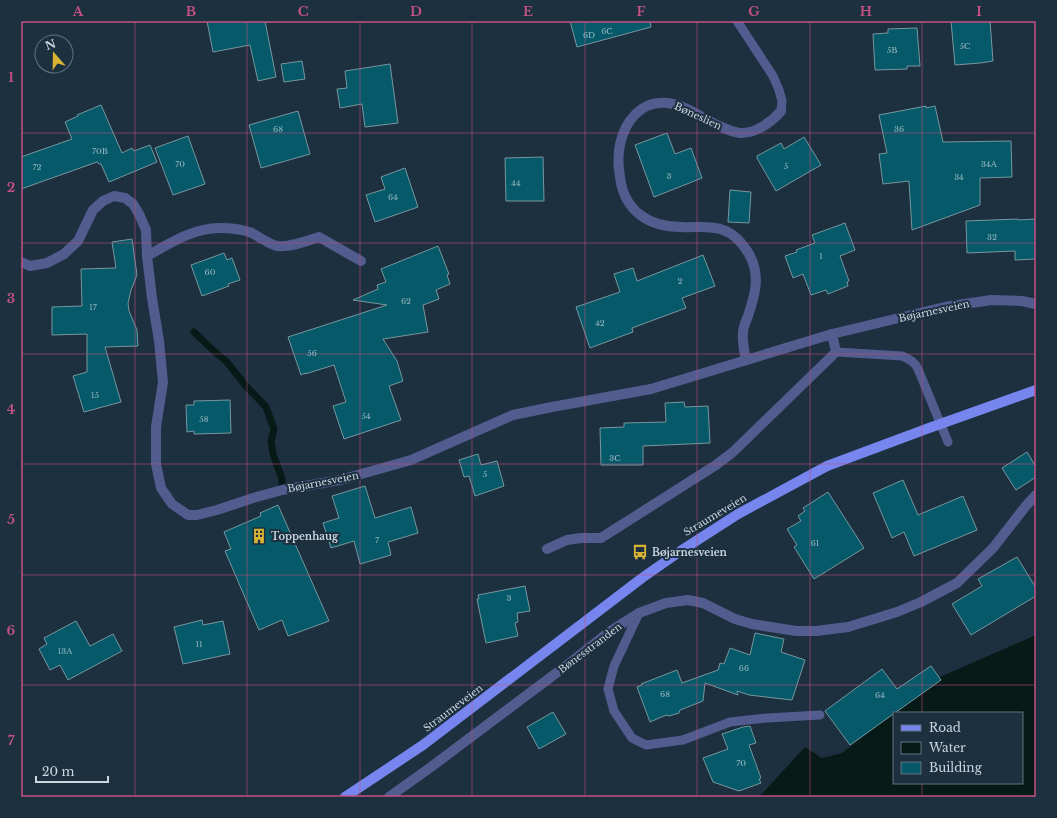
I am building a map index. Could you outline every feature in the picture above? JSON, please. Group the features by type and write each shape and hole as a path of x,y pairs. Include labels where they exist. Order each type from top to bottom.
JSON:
{"main road":[{"name":"Straumeveien","path":"346,797 423,746 642,578 738,514 827,466 1036,390"}],"street":[{"name":"Bøneslien","path":"746,360 742,343 743,332 755,294 756,279 755,267 749,254 734,236 722,230 710,228 678,228 658,225 644,218 633,210 626,200 620,185 618,167 619,146 626,128 633,116 644,108 655,103 666,102 678,105 730,131 741,133 751,132 764,126 775,118 781,111"},
{"name":"Bøjarnesveien","path":"21,262 30,266 47,263 64,254 78,241 93,210 102,201 114,196 125,198 133,204 146,230 147,256 163,382 156,427 156,464 161,488 172,504 188,515 197,516 282,490 340,480 411,460 513,415 651,389 832,334 855,330 945,307 991,300 1022,301 1036,304"},
{"path":"147,256 187,236 204,230 218,228 235,229 250,233 277,246 295,245 319,237 360,261"},
{"path":"546,549 567,540 601,538 716,465 745,441 836,352 832,334"},
{"name":"Bønesstranden","path":"389,797 538,687 609,632 639,613 666,603 688,600 703,603 735,619 752,624 796,631 816,631 848,627 897,612 921,602 957,583 994,548 1036,495"}],"lane":[{"name":"Bøneslien","path":"737,21 773,76 780,90 782,101 781,111"},
{"path":"836,352 902,356 911,360 916,365 921,376 948,442"},
{"path":"639,613 614,666 608,689 614,711 632,738 646,746 683,740 730,722 820,715"}],"water":[{"path":"1036,635 1036,797 759,797 805,747 822,758 842,753 893,714 893,784 1023,784 1023,712 895,712 926,683"}],"building":[{"path":"207,21 265,21 276,77 258,81 250,45 213,52"},
{"path":"570,21 650,21 651,27 577,47"},
{"path":"951,21 990,21 993,61 955,65"},
{"path":"917,28 920,66 907,66 907,69 875,70 873,34 888,33 888,29"},
{"path":"302,61 305,79 284,82 281,64"},
{"path":"390,64 398,123 365,127 362,104 340,108 337,89 347,88 345,71"},
{"path":"101,105 122,153 132,148 134,151 150,145 157,162 109,182 101,164 97,162 21,189 21,157 72,139 65,122 78,116 77,115"},
{"path":"926,106 926,108 935,106 943,142 1011,141 1012,177 980,178 980,205 912,230 909,181 883,184 879,154 887,153 879,115"},
{"path":"298,111 310,154 261,168 249,125"},
{"path":"667,133 675,154 691,148 702,178 654,197 635,145"},
{"path":"188,136 205,184 173,195 155,148"},
{"path":"804,137 821,165 776,191 757,156 781,143 784,149"},
{"path":"543,157 544,201 506,201 505,158"},
{"path":"405,168 418,207 375,222 366,195 385,189 381,177"},
{"path":"730,190 751,192 749,223 728,222"},
{"path":"1036,219 1036,259 1015,260 1015,251 967,253 966,221"},
{"path":"845,223 855,250 840,256 849,281 847,282 848,286 828,294 826,290 811,295 803,274 793,278 785,256 815,243 812,235"},
{"path":"132,239 137,275 128,303 129,311 137,330 138,346 105,347 121,402 84,412 73,376 87,372 87,334 52,335 52,307 82,306 81,269 116,268 112,242"},
{"path":"438,246 449,274 447,275 450,284 436,290 439,299 423,305 428,332 383,339 397,361 403,381 389,386 401,420 344,439 333,406 346,402 334,365 301,375 288,337 387,305 353,300 378,289 377,285 386,282 381,269"},
{"path":"224,253 227,260 232,258 240,280 228,284 229,286 202,296 191,265"},
{"path":"703,255 715,286 682,298 686,308 632,328 633,332 590,348 576,307 620,292 614,274 633,268 637,281"},
{"path":"230,400 231,433 194,434 194,431 187,432 186,405 194,405 194,401"},
{"path":"684,402 685,407 708,406 710,443 643,446 643,465 601,465 600,428 624,427 624,423 666,422 665,403"},
{"path":"1027,452 1036,467 1036,477 1016,490 1002,468"},
{"path":"478,454 481,465 497,461 504,486 475,496 469,476 464,477 459,460"},
{"path":"903,480 918,515 963,496 977,530 914,556 904,532 892,538 873,493"},
{"path":"365,486 375,518 411,507 418,533 388,542 391,555 360,564 354,541 331,548 323,523 339,518 332,496"},
{"path":"828,492 864,548 814,579 794,547 797,545 787,529 801,521 798,516 805,511 803,508"},
{"path":"278,505 329,621 288,636 282,620 259,630 225,551 231,549 224,532 261,516 260,513"},
{"path":"1017,557 1036,588 1036,596 971,635 952,604 982,586 978,579"},
{"path":"525,586 530,611 517,613 518,622 515,623 518,636 486,643 477,599 479,599 478,595"},
{"path":"202,620 203,625 223,621 230,654 183,664 174,627"},
{"path":"76,621 90,646 113,634 122,651 68,680 60,665 50,670 39,649 47,644 44,638"},
{"path":"755,633 784,639 781,652 805,660 792,700 749,695 737,691 738,695 705,683 703,701 680,710 679,713 669,716 666,715 650,722 637,687 677,670 682,683 718,670 720,663 724,664 730,648 750,655"},
{"path":"931,666 941,680 896,712 893,712 893,714 850,745 825,711 882,669 897,689"},
{"path":"553,712 566,734 539,749 527,727"},
{"path":"750,726 756,743 749,745 761,778 759,779 761,783 739,791 713,782 703,758 728,749 722,734"}],"waterway":[{"path":"194,332 226,361 246,386 266,407 274,429 271,441 273,454 282,479 282,490"}],"place":[{"name":"Toppenhaug","path":"259,536"},
{"name":"Bøjarnesveien","path":"640,552"}]}
